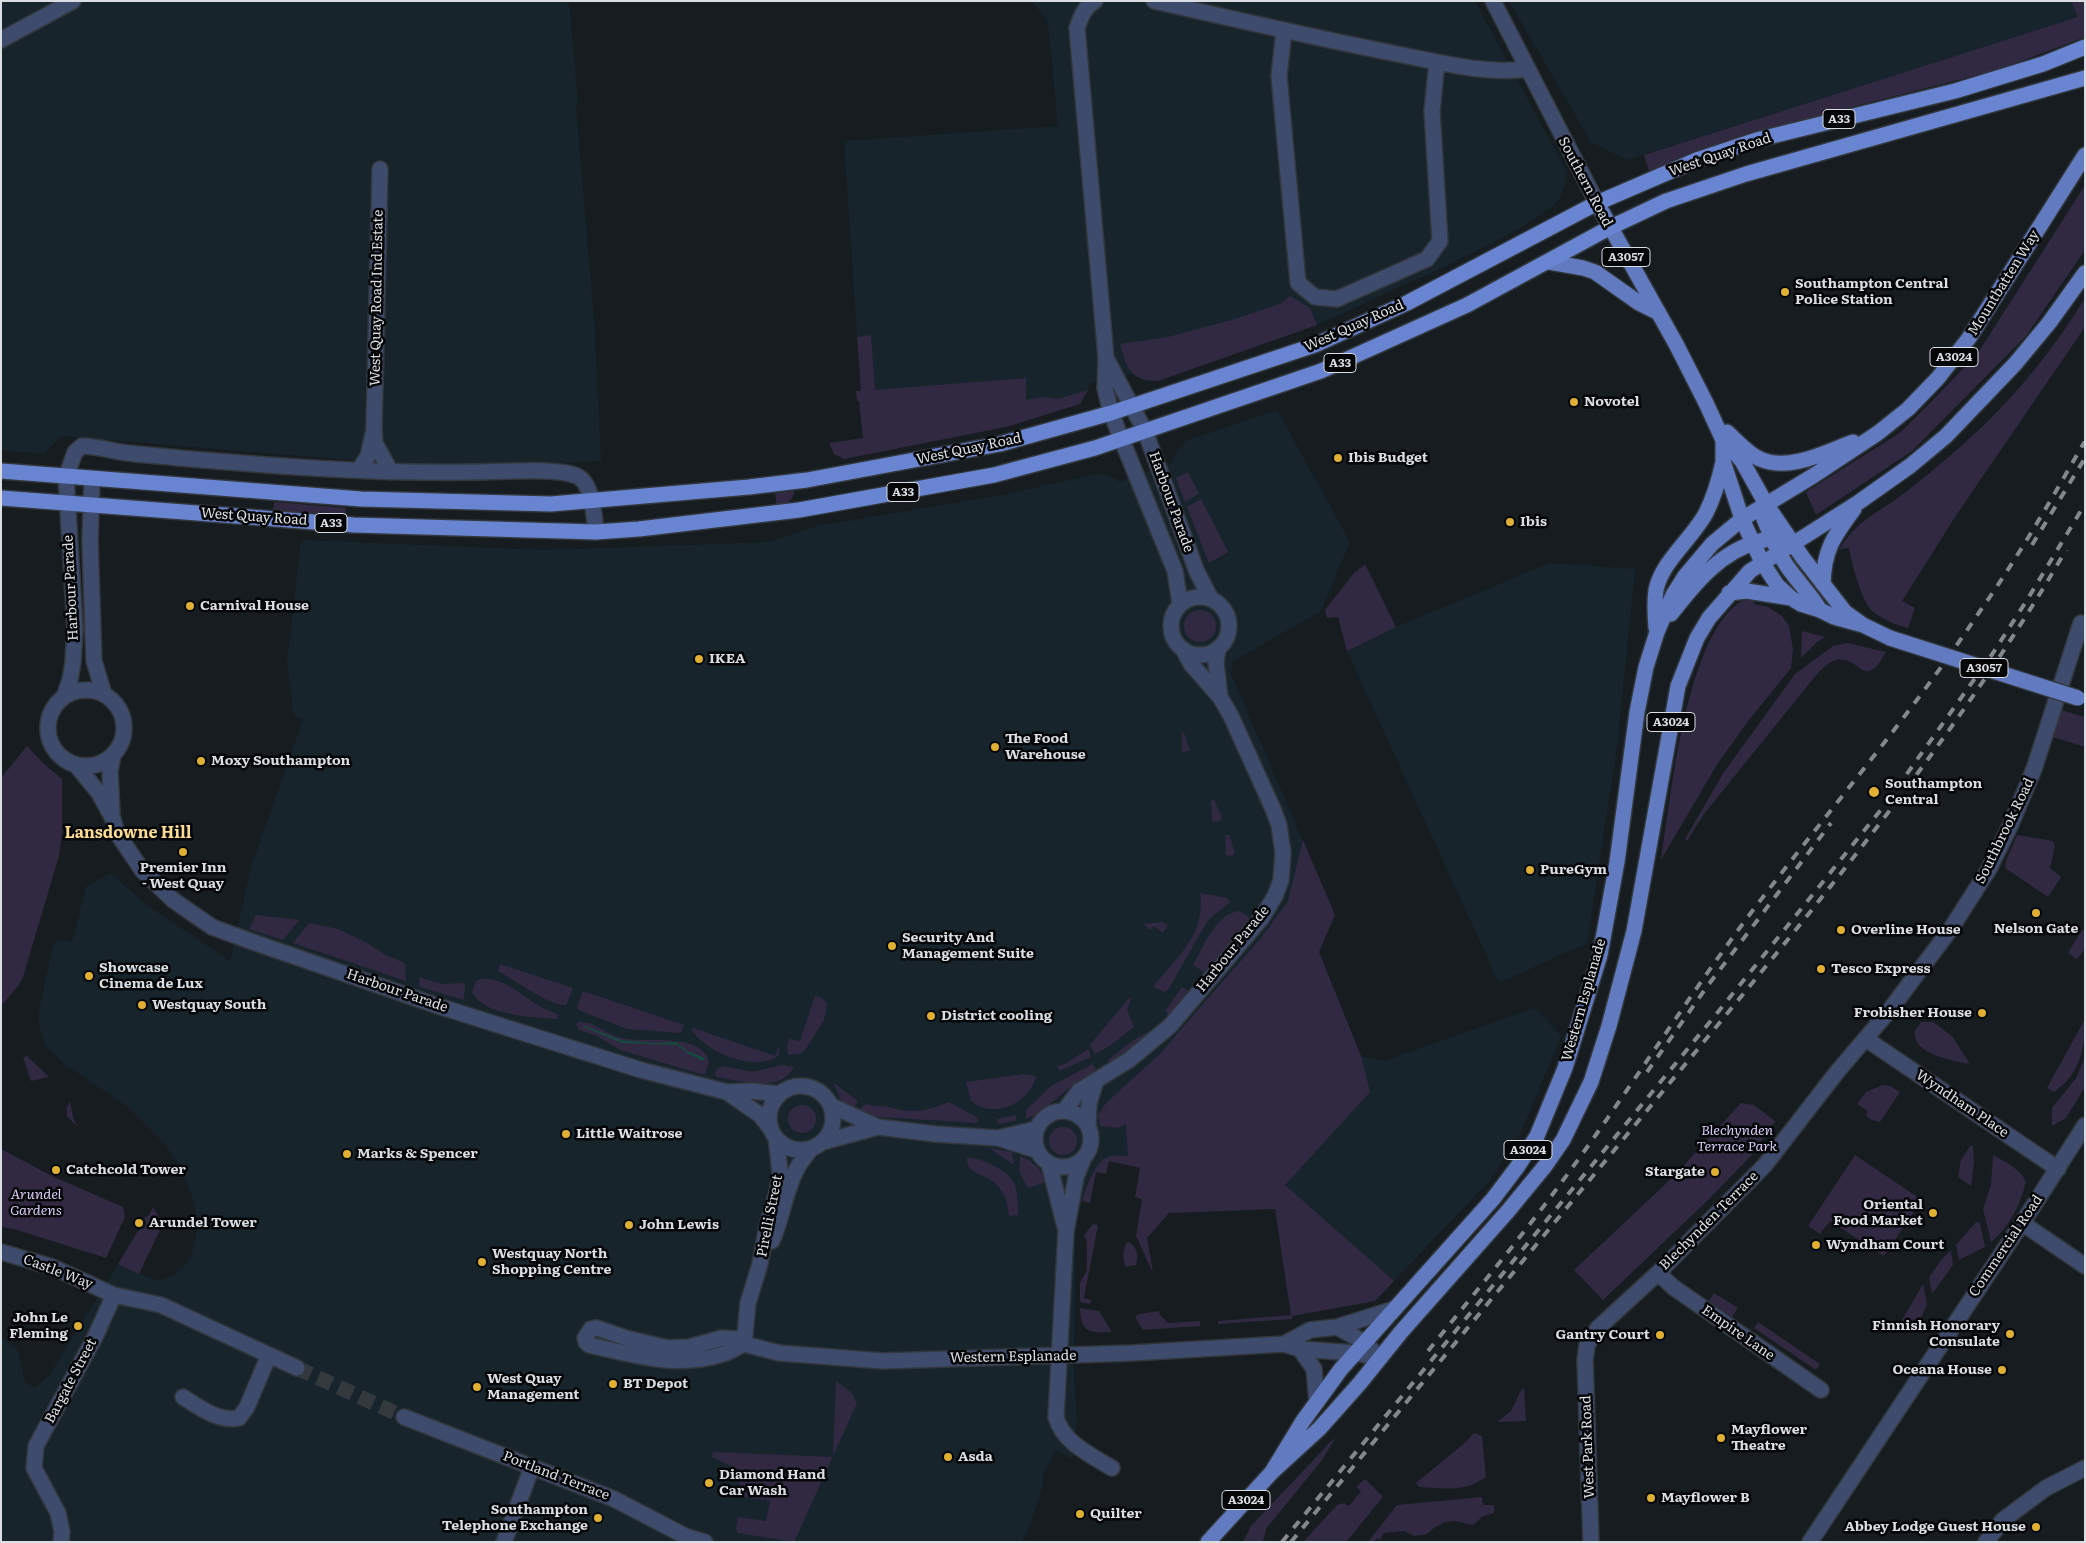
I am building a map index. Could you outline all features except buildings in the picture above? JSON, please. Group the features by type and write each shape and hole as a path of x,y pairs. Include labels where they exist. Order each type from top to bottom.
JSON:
{"highway":[{"name":"West Quay Road","path":"1,471 361,499 551,504 749,488 807,480 1000,444 1111,413 1315,345 1407,303 1597,203 1699,159 1756,140 1954,91 2043,64 2085,47"},
{"name":"West Quay Road","path":"1,498 354,525 596,532 730,520 799,510 994,475 1051,461 1121,440 1320,371 1467,305 1609,228 1666,201 1746,174 2085,78"}],"main road":[{"name":"Mountbatten Way","path":"1766,504 1814,476 1878,433 1908,409 1932,384 1969,338 2085,155"},
{"name":"Southern Road","path":"1597,203 1609,228 1676,344 1723,440 1742,461 1766,504"},
{"path":"1549,262 1595,272 1639,303 1657,312"},
{"name":"A3024","path":"1729,593 1750,571 1762,562 1775,545 1793,543 1859,502 1910,466 1946,436 2016,364 2049,323 2085,273"},
{"path":"1714,422 1759,459 1782,463 1812,458 1878,433"},
{"name":"Southern Road","path":"1723,440 1724,461 1742,519 1762,562"},
{"path":"1657,632 1656,590 1662,576 1705,514 1714,495 1724,461"},
{"path":"1822,584 1823,570 1831,541 1859,502"},
{"path":"1766,504 1763,514 1775,545 1788,568 1809,592 1820,610"},
{"name":"A3024","path":"1742,519 1766,504"},
{"name":"A3057","path":"1766,504 1822,584 1845,612 1862,625"},
{"name":"Western Esplanade","path":"1272,1472 1317,1402 1359,1347 1493,1199 1518,1166 1537,1136 1576,1036 1600,955 1617,862 1637,712 1646,667 1657,632 1673,595 1685,576 1712,544 1742,519"},
{"path":"1657,632 1686,594 1709,570 1725,557 1753,543 1775,545"},
{"name":"A3057","path":"1762,562 1777,584 1792,598 1802,604 1834,617 1862,625 1890,638 2081,699"},
{"path":"1729,593 1747,591 1792,598"},
{"name":"Western Esplanade","path":"1208,1542 1218,1535 1272,1472 1320,1428 1545,1166 1563,1140 1578,1111 1601,1053 1634,931 1678,686 1697,638 1709,618 1729,593"}],"street":[{"path":"1,40 73,1"},
{"path":"1154,1 1284,31 1437,62 1506,72 1527,70"},
{"name":"Southern Road","path":"1493,1 1597,203"},
{"path":"1090,2 1081,15 1077,28 1106,358"},
{"path":"1284,31 1279,76 1298,283 1315,297 1337,299 1426,259 1440,241 1432,111 1437,62"},
{"name":"West Quay Road Ind Estate","path":"374,428 380,169"},
{"name":"Harbour Parade","path":"1106,358 1144,431 1197,572 1211,598"},
{"name":"Harbour Parade","path":"1106,358 1104,388 1111,413 1176,571 1180,604"},
{"path":"359,470 368,456 374,428"},
{"path":"374,428 375,443 391,472"},
{"path":"66,477 75,452 82,446 127,453 225,462 391,472 530,471 564,473 579,477 586,485 592,502 596,532"},
{"name":"Harbour Parade","path":"64,697 70,680 73,662 75,629 66,477"},
{"name":"Harbour Parade","path":"92,479 90,541 94,661 104,694"},
{"path":"1195,597 1211,598 1222,607 1229,623 1225,640 1218,650 1201,656 1184,651 1175,642 1170,627 1174,611 1180,604 1195,597"},
{"name":"Southbrook Road","path":"1866,1039 1945,938 1994,860 2034,769 2081,623"},
{"name":"Harbour Parade","path":"1218,650 1216,663 1220,697"},
{"name":"Harbour Parade","path":"1064,1110 1079,1091 1129,1060 1170,1026 1261,919 1274,896 1280,880 1283,853 1278,825 1231,716 1220,697 1196,671 1184,651"},
{"path":"83,690 104,694 118,706 124,722 123,740 113,755 96,765 76,765 64,760 55,751 49,739 49,718 53,708 64,697 73,692 83,690"},
{"name":"Harbour Parade","path":"113,755 110,772 113,819"},
{"name":"Harbour Parade","path":"76,765 96,788 129,852 150,879 173,900 212,927 435,1005 641,1070 727,1092 752,1091 779,1094"},
{"name":"Wyndham Place","path":"1866,1039 2058,1169"},
{"name":"Blechynden Terrace","path":"1586,1352 1593,1333 1658,1273 1765,1165 1826,1085 1866,1039"},
{"path":"1096,1081 1090,1103 1088,1126 1091,1139 1090,1146 1082,1160 1076,1178 1066,1231 1056,1417 1058,1426 1080,1448 1099,1451 1112,1468"},
{"path":"817,1146 829,1135 833,1125 834,1115 832,1106 826,1096 809,1086 790,1087 779,1094 770,1110 773,1133 783,1145 792,1149 802,1150 817,1146 878,1127"},
{"name":"Harbour Parade","path":"727,1092 760,1115 773,1133"},
{"path":"832,1106 878,1127 935,1134 998,1138 1036,1150"},
{"path":"1082,1160 1067,1168 1044,1161 1036,1150 1034,1143 1036,1129 1047,1115 1064,1110 1082,1118 1088,1126"},
{"name":"Commercial Road","path":"1810,1542 2022,1224 2085,1125"},
{"path":"998,1138 1036,1129"},
{"name":"Pirelli Street","path":"744,1344 748,1303 760,1264 767,1226 778,1188 780,1172 773,1133"},
{"name":"Pirelli Street","path":"760,1264 773,1237 798,1166 817,1146"},
{"path":"1049,1164 1066,1231"},
{"path":"2022,1224 2085,1266"},
{"name":"Castle Way","path":"1,1252 52,1267 114,1295"},
{"name":"Empire Lane","path":"1658,1273 1673,1287 1821,1390"},
{"path":"114,1295 161,1305 297,1368"},
{"name":"Bargate Street","path":"62,1537 58,1513 34,1468 36,1446 40,1435 95,1337 114,1295"},
{"name":"Western Esplanade","path":"1284,1344 1310,1330 1337,1327 1394,1309"},
{"name":"Western Esplanade","path":"1337,1327 1359,1347 1380,1358"},
{"name":"Western Esplanade","path":"744,1344 724,1354 697,1360 664,1361 589,1345 585,1338 591,1328 597,1328 626,1338 668,1348 689,1347 722,1338 736,1339 744,1344 779,1353 883,1361 1059,1356 1284,1344 1300,1349 1359,1347"},
{"path":"1300,1349 1314,1369 1317,1402"},
{"name":"West Park Road","path":"1586,1352 1591,1542"},
{"path":"183,1397 211,1414 230,1420 239,1418 247,1407 269,1355"},
{"name":"Portland Terrace","path":"404,1417 614,1499 684,1539 705,1542"},
{"path":"504,1542 532,1467"},
{"path":"1986,1542 2003,1520 2046,1488 2085,1468"}],"shaded area":[{"path":"1,1 569,1 594,320 601,461 558,463 387,463 61,436 44,454 1,450"},
{"path":"1032,1 1475,1 1567,172 1560,198 1552,207 1517,230 1441,268 1317,325 1158,381 1145,381 1131,374 1090,383 1080,404 1006,427 844,459 834,454 829,443 863,438 856,391 861,391 844,141 1058,126 1048,22"},
{"path":"1509,1 2071,1 2079,17 1627,160 1591,142"},
{"path":"1277,410 1350,542 1321,611 1233,661 1231,674 1335,915 1319,952 1361,1056 1384,1061 1534,1008 1561,1036 1522,1130 1490,1180 1375,1301 1291,1316 1275,1209 1145,1214 1144,1169 1128,1157 1104,1160 1087,1183 1075,1230 1074,1380 1077,1422 1072,1459 1055,1450 1042,1477 1043,1484 1031,1523 1022,1542 1,1542 1,1338 18,1350 25,1382 35,1388 50,1374 118,1264 151,1279 159,1280 173,1276 183,1268 192,1256 197,1229 194,1203 190,1190 178,1163 163,1142 128,1107 66,1065 46,1046 39,1025 39,1012 53,945 60,940 72,943 86,887 110,873 148,906 230,961 251,867 303,720 293,714 287,657 301,540 545,550 770,542 818,526 1003,495 1096,474 1109,475 1120,482 1173,462 1178,449 1186,441"},
{"path":"1550,563 1635,569 1617,746 1587,943 1499,983 1347,651 1396,627"},
{"path":"583,1025 621,1040 654,1043 676,1042 687,1051 705,1058 703,1061 687,1053 677,1045 622,1043"}],"green space":[{"path":"2071,1 2085,1 2085,37 1998,70 1835,111 1649,171 1644,155 2078,17"},
{"path":"2085,185 2085,250 2026,336 1912,451 1816,515 1806,492 1901,432 1976,356"},
{"path":"1290,296 1310,308 1317,325 1158,381 1141,378 1136,375 1131,371 1125,360 1120,344 1168,337 1235,319 1282,303"},
{"path":"2085,298 2085,327 1957,514 1902,601 1915,608 1908,628 1876,614 1864,599 1849,548 1840,549 1845,540 1859,525 1934,470 1990,419 2041,361"},
{"path":"871,335 875,390 1026,378 1026,400 1044,397 1058,399 1088,390 1080,404 1006,427 844,459 834,454 829,443 863,438 856,391 861,391 857,337"},
{"path":"1188,472 1199,494 1185,502 1176,478"},
{"path":"795,491 789,502 777,507 775,493"},
{"path":"1201,499 1228,552 1209,563 1187,507"},
{"path":"274,502 346,508 345,518 273,510"},
{"path":"1365,564 1396,627 1347,651 1338,617 1327,618 1325,610 1354,573"},
{"path":"1754,598 1754,604 1768,607 1782,616 1789,626 1793,649 1791,668 1749,720 1716,766 1661,860 1683,724 1692,687 1704,653 1719,625 1736,605"},
{"path":"1200,610 1211,615 1216,626 1211,637 1200,642 1189,637 1184,626 1189,615"},
{"path":"1802,631 1825,637 1817,642 1801,658"},
{"path":"1847,643 1886,652 1872,670 1867,671 1844,660 1833,661 1823,668 1704,814 1687,841 1685,839 1724,772 1795,674 1833,646"},
{"path":"2061,710 2085,717 2085,747 2053,737"},
{"path":"1182,732 1184,733 1190,751 1182,752"},
{"path":"27,746 62,779 62,833 59,856 23,977 19,985 1,1006 1,778"},
{"path":"1214,800 1222,817 1220,821 1212,822 1211,801"},
{"path":"1225,835 1229,835 1235,852 1232,856 1226,855"},
{"path":"2017,835 2053,841 2055,846 2050,868 2061,877 2048,897 2005,868"},
{"path":"1303,840 1335,915 1319,952 1361,1056 1370,1092 1285,1185 1394,1281 1375,1301 1292,1316 1292,1319 1218,1324 1218,1321 1291,1315 1275,1209 1169,1213 1147,1238 1153,1273 1136,1236 1142,1199 1135,1197 1140,1168 1109,1161 1106,1174 1096,1172 1090,1203 1082,1201 1092,1174 1101,1162 1112,1156 1128,1156 1126,1124 1118,1128 1100,1126 1098,1115 1106,1103 1161,1053 1261,938 1288,901"},
{"path":"1200,893 1227,898 1230,902 1208,920 1168,990 1165,992 1153,987 1180,955 1194,933 1199,921 1201,908"},
{"path":"1239,911 1249,917 1248,922 1204,972 1193,965 1211,932 1223,918"},
{"path":"256,915 299,920 283,940 249,929"},
{"path":"1163,922 1168,925 1163,933 1154,926 1150,930 1143,924"},
{"path":"309,923 338,929 367,943 385,955 405,963 406,981 293,943"},
{"path":"2082,930 2085,931 2085,949 2077,959 2068,953"},
{"path":"500,964 573,988 566,1005 551,1002 498,971"},
{"path":"419,977 441,984 465,983 464,1000 420,987"},
{"path":"489,979 505,984 541,1007 559,1015 557,1019 522,1016 497,1011 478,1000 472,992 476,981"},
{"path":"1182,987 1188,991 1169,1015 1165,1011"},
{"path":"583,991 684,1025 681,1033 627,1029 579,1010 577,1008"},
{"path":"815,996 822,998 827,1004 824,1020 805,1050 800,1054 788,1055 787,1045 789,1039 800,1041"},
{"path":"1130,997 1127,1010 1134,1027 1111,1045 1095,1054 1090,1045"},
{"path":"2085,1019 2084,1041 2079,1060 2070,1077 2054,1092 2047,1088"},
{"path":"585,1022 622,1038 684,1042 696,1046 704,1052 709,1062 705,1074 620,1050 597,1036 579,1030 576,1024"},
{"path":"1921,1022 1933,1022 1952,1036 1970,1064 1942,1058 1929,1052 1917,1043 1914,1032"},
{"path":"693,1028 775,1056 779,1046 779,1055 769,1060 758,1062 732,1058 708,1046 692,1030"},
{"path":"1155,1029 1109,1065 1108,1060 1119,1051"},
{"path":"1088,1049 1091,1057 1059,1071 1057,1066 1065,1064"},
{"path":"27,1056 49,1077 31,1081 23,1057"},
{"path":"2085,1057 2085,1087 2066,1118 2052,1126 2052,1108 2076,1078"},
{"path":"1093,1064 1096,1070 1069,1088 1042,1111 1026,1119 1026,1110 1051,1086"},
{"path":"781,1065 794,1067 779,1081 769,1083 749,1083 717,1077 715,1074 717,1069 723,1066 753,1072"},
{"path":"1024,1074 1036,1076 1027,1094 1010,1106 990,1109 971,1101 966,1082"},
{"path":"834,1083 858,1101 853,1109 841,1101"},
{"path":"1883,1085 1890,1086 1900,1092 1880,1122 1866,1116 1868,1111 1857,1104 1866,1092"},
{"path":"70,1101 77,1126 67,1116 67,1107"},
{"path":"949,1102 978,1118 977,1123 878,1117 859,1113 861,1107 866,1104 914,1111 928,1109"},
{"name":"Blechynden Terrace Park","path":"1741,1103 1754,1105 1775,1121 1752,1155 1706,1202 1603,1300 1574,1270 1674,1176"},
{"path":"802,1105 812,1109 816,1119 812,1129 802,1133 792,1129 788,1119 792,1109"},
{"path":"1016,1115 1016,1121 998,1124 997,1119"},
{"path":"1063,1127 1073,1131 1077,1141 1073,1151 1063,1155 1053,1151 1049,1141 1053,1131"},
{"path":"1970,1146 1973,1146 1974,1162 1971,1186 1958,1177 1961,1160"},
{"path":"989,1148 1012,1152 1014,1165"},
{"name":"Arundel Gardens","path":"1,1149 54,1177 123,1207 125,1217 106,1258 14,1229 1,1227"},
{"path":"1855,1155 1922,1200 1884,1256 1830,1221 1820,1234 1808,1226"},
{"path":"1993,1155 2016,1169 2026,1182 2021,1199 2009,1222 2004,1230 1991,1242 1983,1209 1991,1184"},
{"path":"1020,1156 1036,1166 1046,1182 1028,1188 1019,1171"},
{"path":"967,1158 976,1159 999,1168 1011,1178 1016,1190 1018,1215 1009,1216 1004,1194 991,1180 973,1171 968,1164"},
{"path":"153,1207 159,1217 160,1230 139,1274 118,1264 138,1231 145,1228 146,1222 144,1218 149,1215"},
{"path":"1976,1222 1980,1223 1985,1247 1959,1260 1956,1245"},
{"path":"1093,1224 1098,1225 1084,1298 1091,1300 1090,1304 1080,1302 1080,1283 1087,1270 1087,1242 1084,1235"},
{"path":"1129,1242 1136,1249 1137,1262 1136,1265 1125,1267 1123,1254 1126,1243"},
{"path":"1951,1250 1953,1265 1932,1294 1929,1277"},
{"path":"1923,1284 1927,1304 1920,1321 1899,1325"},
{"path":"1714,1293 1738,1308 1732,1317 1709,1301"},
{"path":"1080,1308 1099,1311 1112,1332 1092,1332 1088,1330 1082,1323"},
{"path":"1159,1311 1160,1315 1168,1323 1200,1321 1200,1326 1143,1330 1135,1317 1139,1314"},
{"path":"1758,1322 1820,1364 1816,1370 1754,1328"},
{"path":"836,1381 852,1393 857,1403 833,1456"},
{"path":"1524,1388 1526,1421 1497,1422 1511,1411 1520,1392"},
{"path":"1474,1433 1482,1436 1486,1477 1478,1482 1462,1487 1419,1487 1416,1483"},
{"path":"1337,1435 1322,1460 1266,1529 1263,1542 1243,1542 1251,1526"},
{"path":"713,1452 833,1457 794,1542 738,1533 736,1528 738,1517 766,1521 770,1501 745,1497 740,1494 739,1479 745,1481 748,1474 712,1457"},
{"path":"1365,1479 1383,1497 1346,1542 1303,1542 1337,1505 1344,1503 1349,1506 1361,1491 1356,1487"},
{"path":"1482,1497 1483,1505 1494,1505 1494,1513 1483,1516 1473,1525 1455,1521 1445,1522 1427,1534 1414,1536 1404,1531 1384,1533 1380,1540 1377,1538 1374,1542 1368,1542 1397,1505"}],"tunnel":[{"path":"297,1368 404,1417"}],"railway":[{"path":"1428,1351 1545,1204 1612,1112 1737,932 1953,651 2020,551 2085,441"},
{"path":"2032,545 2085,458"},
{"path":"1282,1542 1718,1012 1884,806 1993,653 2085,504"},
{"path":"1291,1542 1833,884 1932,754 1979,688 2024,620 2066,550"},
{"path":"1647,1072 1706,988 1831,823"}],"place":[{"name":"Southampton Central Police Station","path":"1785,292"},
{"name":"Novotel","path":"1574,402"},
{"name":"Ibis Budget","path":"1338,458"},
{"name":"Ibis","path":"1510,522"},
{"name":"Carnival House","path":"190,606"},
{"name":"IKEA","path":"699,659"},
{"name":"The Food Warehouse","path":"995,747"},
{"name":"Moxy Southampton","path":"201,761"},
{"name":"Southampton Central","path":"1874,792"},
{"name":"Premier Inn - West Quay","path":"183,852"},
{"name":"PureGym","path":"1530,870"},
{"name":"Nelson Gate","path":"2036,913"},
{"name":"Overline House","path":"1841,930"},
{"name":"Security And Management Suite","path":"892,946"},
{"name":"Tesco Express","path":"1821,969"},
{"name":"Showcase Cinema de Lux","path":"89,976"},
{"name":"Westquay South","path":"142,1005"},
{"name":"Frobisher House","path":"1982,1013"},
{"name":"District cooling","path":"931,1016"},
{"name":"Little Waitrose","path":"566,1134"},
{"name":"Marks & Spencer","path":"347,1154"},
{"name":"Catchcold Tower","path":"56,1170"},
{"name":"Stargate","path":"1715,1172"},
{"name":"Oriental Food Market","path":"1933,1213"},
{"name":"Arundel Tower","path":"139,1223"},
{"name":"John Lewis","path":"629,1225"},
{"name":"Wyndham Court","path":"1816,1245"},
{"name":"Westquay North Shopping Centre","path":"482,1262"},
{"name":"John Le Fleming","path":"78,1326"},
{"name":"Finnish Honorary Consulate","path":"2010,1334"},
{"name":"Gantry Court","path":"1660,1335"},
{"name":"Oceana House","path":"2002,1370"},
{"name":"BT Depot","path":"613,1384"},
{"name":"West Quay Management","path":"477,1387"},
{"name":"Mayflower Theatre","path":"1721,1438"},
{"name":"Asda","path":"948,1457"},
{"name":"Diamond Hand Car Wash","path":"709,1483"},
{"name":"Mayflower B","path":"1651,1498"},
{"name":"Quilter","path":"1080,1514"},
{"name":"Southampton Telephone Exchange","path":"598,1518"},
{"name":"Abbey Lodge Guest House","path":"2036,1527"}],"district":[{"name":"Lansdowne Hill","path":"128,833"}]}
